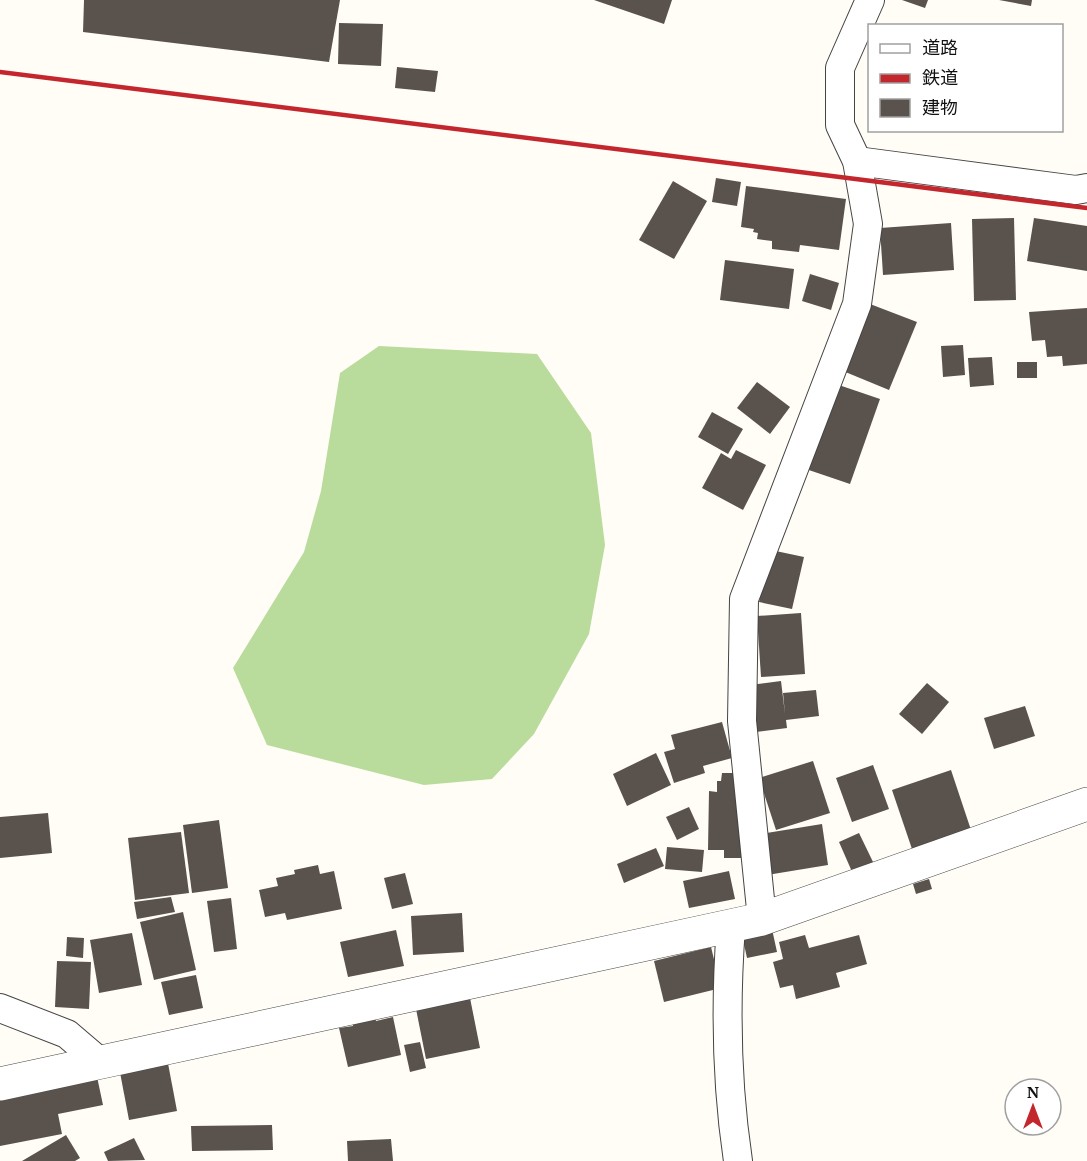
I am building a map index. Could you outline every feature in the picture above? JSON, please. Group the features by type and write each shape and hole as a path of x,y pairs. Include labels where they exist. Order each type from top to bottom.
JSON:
{"street":[{"path":"762,919 742,721 744,599 857,304 868,224 857,161 840,125 840,68 870,0"},
{"path":"857,161 1076,190 1087,188"},
{"path":"0,1083 762,919 1087,804"},
{"path":"730,926 726,981 726,1063 738,1161"},
{"path":"0,1008 67,1034 101,1063"}],"green space":[{"path":"379,346 537,354 591,433 605,545 589,634 534,734 492,779 424,785 267,745 233,668 304,552 321,491 340,373"}],"building":[{"path":"84,0 340,0 329,62 83,32"},
{"path":"594,0 672,0 664,24"},
{"path":"902,0 928,0 925,8"},
{"path":"999,0 1032,0 1031,6"},
{"path":"339,23 383,24 381,66 338,64"},
{"path":"397,67 438,71 435,92 395,88"},
{"path":"716,178 741,182 737,206 712,202"},
{"path":"673,181 707,201 674,259 639,240"},
{"path":"746,186 846,199 839,250 800,245 799,252 772,249 772,241 757,239 758,233 753,232 754,229 741,227"},
{"path":"1014,218 1016,300 974,301 972,219"},
{"path":"1034,218 1087,226 1087,271 1027,261"},
{"path":"951,223 954,270 883,275 880,228"},
{"path":"725,260 794,269 789,309 720,300"},
{"path":"810,274 839,283 831,310 802,301"},
{"path":"870,304 917,322 889,390 843,371"},
{"path":"1087,308 1087,364 1063,366 1062,356 1047,357 1045,340 1032,341 1029,312"},
{"path":"963,345 965,375 943,377 941,346"},
{"path":"992,357 994,385 970,387 968,358"},
{"path":"1017,362 1037,362 1037,378 1017,378"},
{"path":"757,382 790,407 770,434 737,408"},
{"path":"830,382 880,399 850,484 800,467"},
{"path":"712,412 743,429 728,454 698,437"},
{"path":"736,450 766,465 743,510 702,488 721,453 731,459"},
{"path":"771,550 804,557 792,609 759,602"},
{"path":"801,613 805,674 761,677 757,616"},
{"path":"781,681 785,714 783,693 816,690 819,716 786,720 787,728 756,732 750,685"},
{"path":"927,683 949,702 922,734 899,714"},
{"path":"1025,706 1035,736 994,749 984,718"},
{"path":"722,722 732,758 703,766 705,773 674,783 664,752 675,749 671,735"},
{"path":"656,753 671,785 627,806 613,774"},
{"path":"813,761 830,813 776,830 759,778"},
{"path":"873,765 889,809 852,822 836,778"},
{"path":"951,770 972,833 913,852 892,790"},
{"path":"722,773 738,773 743,858 724,858 724,850 708,850 709,791 717,792 717,781 721,781"},
{"path":"689,807 699,829 677,840 666,817"},
{"path":"48,813 52,853 0,858 0,817"},
{"path":"219,820 228,888 192,893 183,825"},
{"path":"822,824 828,865 767,875 761,834"},
{"path":"181,832 189,893 135,900 128,838"},
{"path":"859,833 874,864 853,874 839,842"},
{"path":"667,847 704,850 702,872 665,869"},
{"path":"656,848 664,866 624,883 617,864"},
{"path":"318,865 320,874 334,871 342,909 287,920 285,913 265,917 259,890 278,886 276,878 295,874 294,870"},
{"path":"729,871 735,899 689,908 683,881"},
{"path":"405,873 413,904 392,909 384,878"},
{"path":"929,879 932,889 916,894 913,884"},
{"path":"171,897 175,912 137,919 134,902"},
{"path":"231,898 237,949 214,952 207,901"},
{"path":"183,912 196,970 154,980 140,922"},
{"path":"462,913 464,952 413,955 411,916"},
{"path":"772,929 777,952 747,958 742,935"},
{"path":"396,930 404,966 348,977 340,942"},
{"path":"132,933 142,985 99,993 90,940"},
{"path":"805,935 809,948 859,935 867,964 836,973 840,987 796,999 793,985 780,988 773,962 783,959 779,942"},
{"path":"67,937 84,938 83,958 66,956"},
{"path":"711,947 721,988 664,1002 654,961"},
{"path":"57,961 91,962 89,1009 55,1007"},
{"path":"196,975 203,1008 169,1015 161,982"},
{"path":"470,998 480,1048 426,1059 416,1009"},
{"path":"374,1012 376,1021 393,1017 401,1055 348,1067 339,1028 353,1026 351,1017"},
{"path":"420,1042 426,1068 410,1072 404,1045"},
{"path":"167,1058 177,1111 129,1120 119,1067"},
{"path":"96,1072 103,1105 58,1114 62,1134 0,1146 0,1091"},
{"path":"272,1125 273,1150 192,1151 191,1126"},
{"path":"66,1135 80,1158 75,1161 22,1161"},
{"path":"134,1138 145,1160 108,1161 104,1152"},
{"path":"391,1139 393,1161 348,1161 347,1141"}],"railway":[{"path":"0,72 1087,208"}]}
